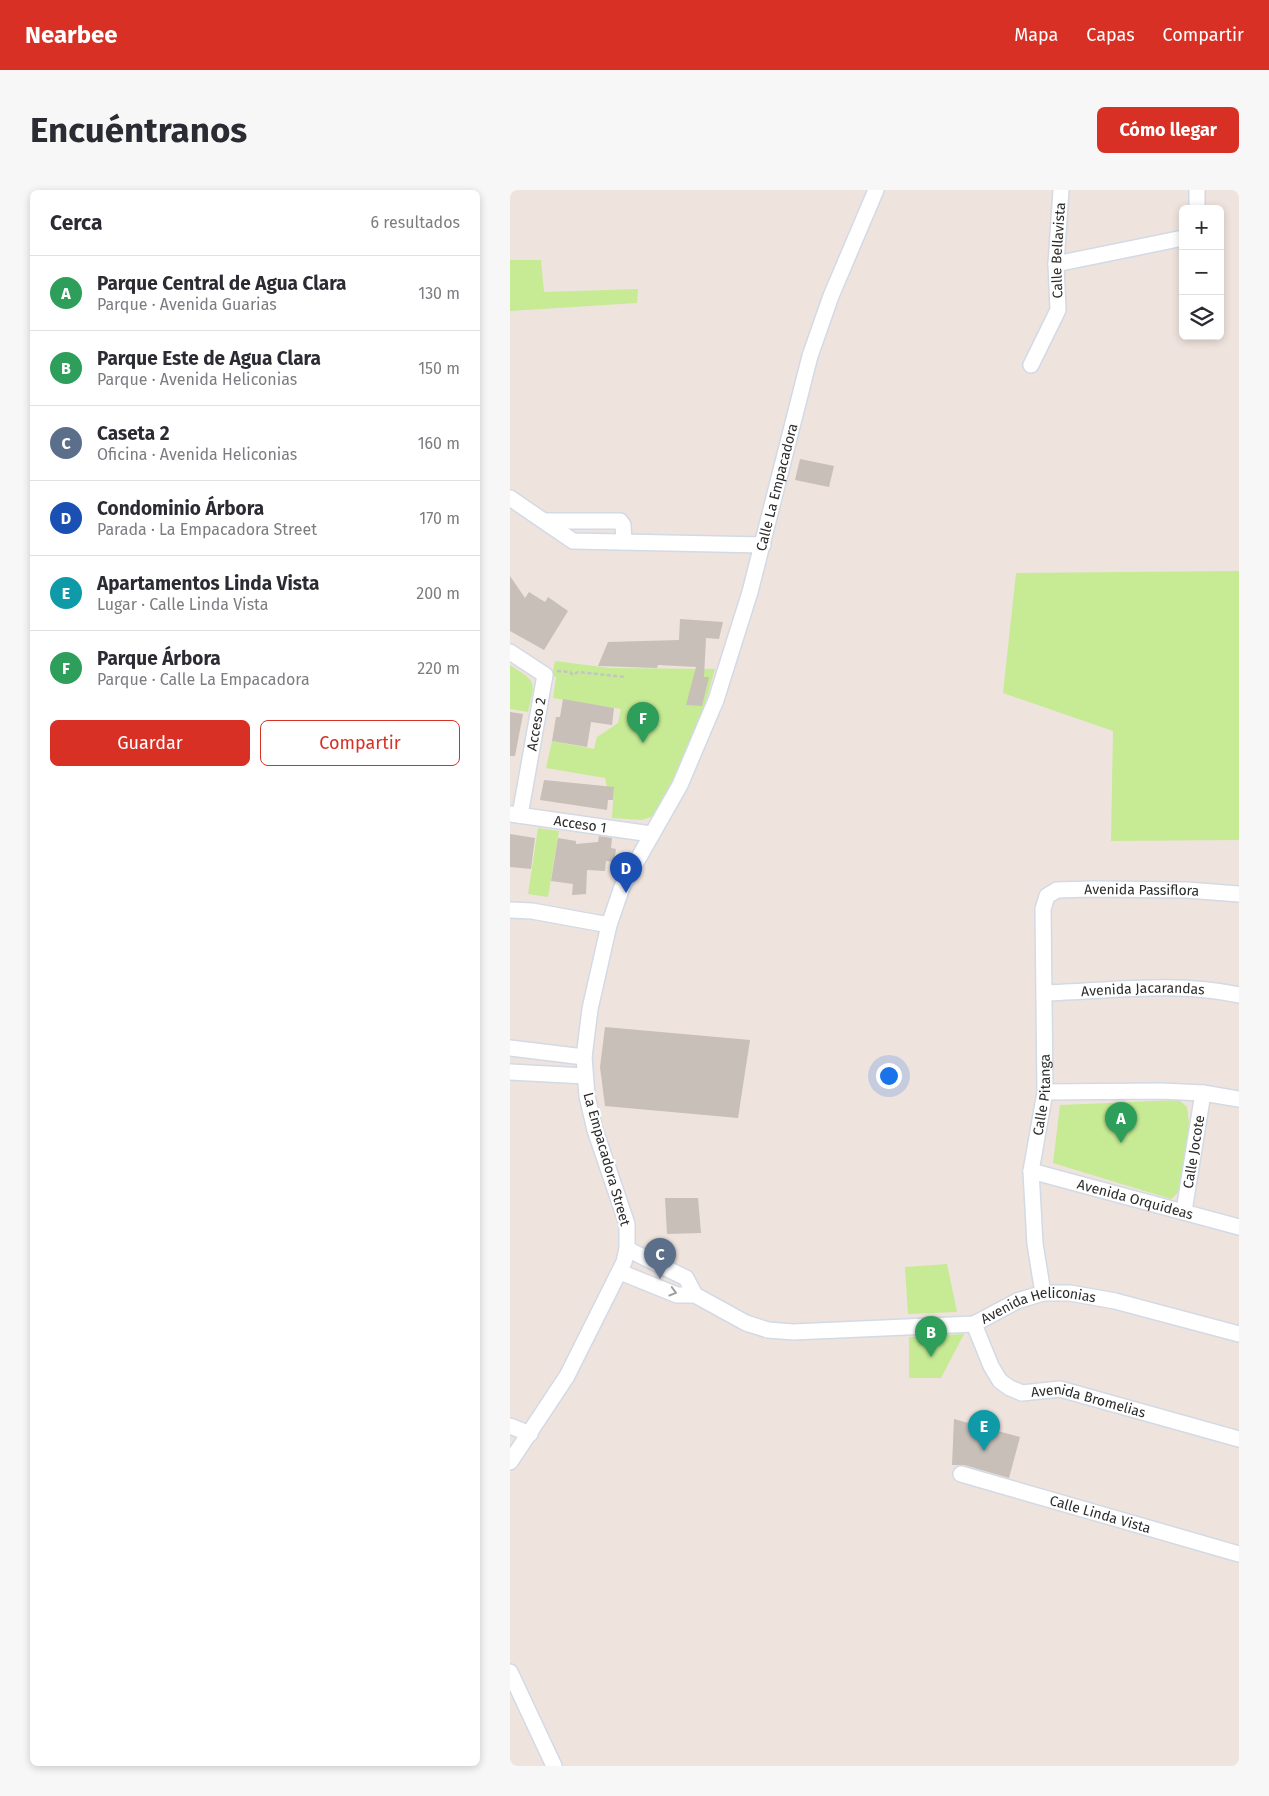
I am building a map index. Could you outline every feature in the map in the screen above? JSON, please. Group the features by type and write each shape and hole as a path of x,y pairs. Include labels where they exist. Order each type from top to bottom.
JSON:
{"street":[{"name":"Calle La Empacadora","path":"763,545 810,356 831,296 876,190"},
{"name":"Calle Bellavista","path":"1031,365 1058,310 1056,264 1061,190"},
{"path":"1197,190 1197,205"},
{"path":"1056,264 1179,239"},
{"path":"510,498 572,540 763,545"},
{"path":"544,521 620,521 623,525 624,542"},
{"name":"La Empacadora Street","path":"510,1462 567,1376 620,1272 627,1249 627,1224 595,1130 585,1076 584,1057 590,1010 609,925 622,887 680,785 706,727 728,665 763,545"},
{"name":"Acceso 2","path":"510,652 545,675 515,814"},
{"name":"Acceso 1","path":"515,814 651,834"},
{"name":"Avenida Passiflora","path":"1047,896 1057,890 1092,889 1187,890 1239,894"},
{"name":"Calle Pitanga","path":"1043,1293 1035,1244 1031,1171 1045,1092 1044,909 1047,896"},
{"path":"510,910 532,911 609,925"},
{"name":"Avenida Jacarandas","path":"1045,993 1177,988 1219,991 1239,996"},
{"path":"510,1048 584,1057"},
{"path":"510,1072 585,1076"},
{"path":"1045,1092 1161,1091 1203,1093 1239,1099"},
{"name":"Calle Jocote","path":"1184,1212 1203,1093"},
{"name":"Avenida Orquídeas","path":"1031,1171 1239,1227"},
{"name":"Avenida Heliconias","path":"627,1249 686,1278 695,1295"},
{"name":"Avenida Heliconias","path":"620,1272 676,1295 695,1295 746,1323 768,1330 793,1332 974,1324 1017,1301 1043,1293 1070,1293 1115,1301 1239,1334"},
{"name":"Avenida Bromelias","path":"974,1324 991,1366 1000,1381 1010,1388 1022,1393 1060,1389 1239,1439"},
{"path":"510,1426 530,1434"},
{"name":"Calle Linda Vista","path":"961,1474 1239,1554"},
{"path":"510,1672 554,1766"}],"path":[{"path":"553,671 570,672 573,675 578,672 625,677"}],"green space":[{"path":"510,260 541,260 544,292 638,289 637,303 510,311"},
{"path":"1239,571 1239,840 1111,841 1113,731 1003,693 1016,573"},
{"path":"555,661 610,668 715,669 702,715 682,763 653,816 642,820 612,818 614,787 607,787 605,778 546,768 552,741 594,749 597,737 618,723 621,709 553,698 556,677 552,675"},
{"path":"510,665 526,676 532,684 533,688 528,712 510,709"},
{"path":"538,828 559,831 548,897 528,894"},
{"path":"1179,1100 1187,1107 1189,1123 1181,1190 1171,1199 1053,1163 1060,1105"},
{"path":"947,1264 957,1312 908,1314 905,1267"},
{"path":"964,1334 941,1378 909,1378 909,1337"}],"building":[{"path":"800,459 834,466 829,487 795,480"},
{"path":"510,576 525,598 529,592 545,602 548,597 568,611 544,650 510,631"},
{"path":"680,619 723,622 719,639 706,638 704,677 709,677 702,706 686,705 696,667 658,665 657,668 598,666 608,642 679,640"},
{"path":"563,699 614,708 612,725 591,722 587,747 552,741 556,717 560,717"},
{"path":"639,705 649,708 647,722 636,721"},
{"path":"510,712 523,714 515,756 510,756"},
{"path":"544,780 614,787 613,800 608,800 607,810 540,800"},
{"path":"510,834 535,838 531,869 510,867"},
{"path":"599,836 612,838 611,848 616,849 614,862 606,861 605,871 587,870 586,894 572,895 573,884 551,881 558,838 576,841 576,844 598,842"},
{"path":"605,1027 750,1040 738,1118 605,1106 600,1067"},
{"path":"665,1198 698,1198 701,1233 667,1234"},
{"path":"954,1419 1020,1437 1009,1478 964,1465 952,1465"}],"place":[{"name":"Parque Árbora","path":"643,743"},
{"name":"Condominio Árbora","path":"626,893"},
{"name":"Parque Central de Agua Clara","path":"1121,1143"},
{"name":"Caseta 2","path":"660,1279"},
{"name":"Parque Este de Agua Clara","path":"931,1357"},
{"name":"Apartamentos Linda Vista","path":"984,1451"}]}
